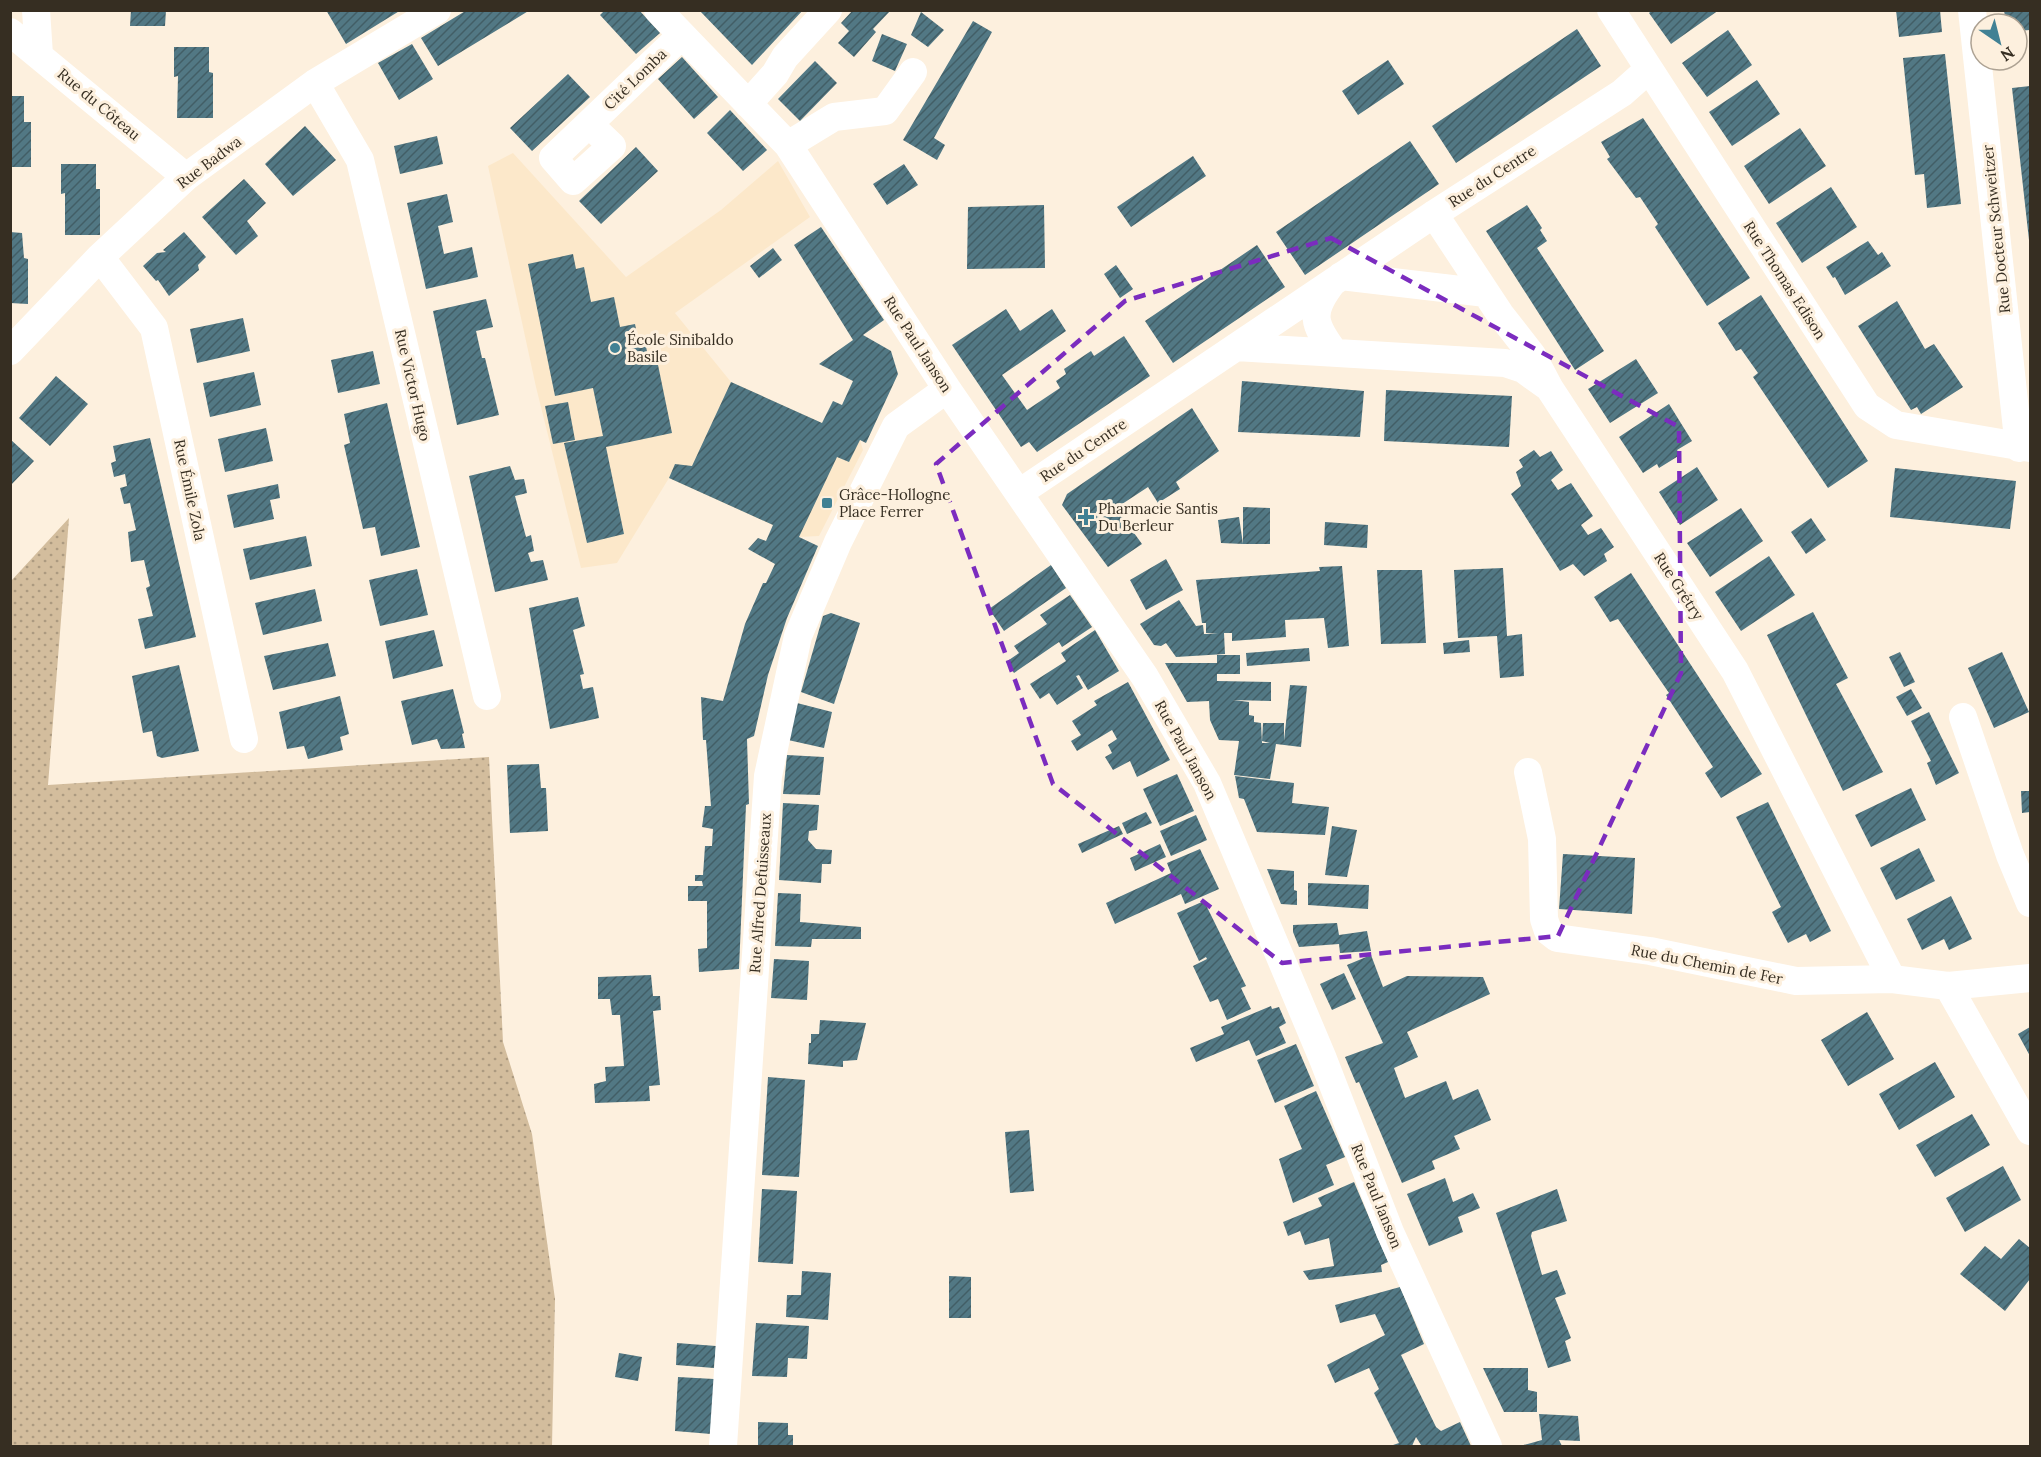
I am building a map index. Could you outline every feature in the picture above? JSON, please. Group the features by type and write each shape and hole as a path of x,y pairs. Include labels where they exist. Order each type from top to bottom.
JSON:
{"street":[{"path":"36,10 39,55"},
{"name":"Rue Badwa","path":"10,351 100,257 186,177 315,83 437,10"},
{"name":"Rue Paul Janson","path":"658,10 788,145 948,389 1145,677 1207,783 1323,1059 1390,1232 1488,1446"},
{"path":"748,104 775,74 785,57 828,10"},
{"name":"Rue Thomas Edison","path":"1611,10 1868,406 1896,425 2025,448"},
{"name":"Rue Docteur Schweitzer","path":"1972,10 2025,448"},
{"name":"Rue du Côteau","path":"10,32 186,177"},
{"name":"Cité Lomba","path":"589,124 682,35"},
{"name":"Rue du Centre","path":"1020,493 1434,214 1622,93 1649,69"},
{"path":"788,145 834,117 885,111 913,72"},
{"name":"Rue Victor Hugo","path":"315,83 360,160 487,696"},
{"name":"Rue Grétry","path":"1434,214 1488,296 1528,349 1550,388 1735,671 1892,979"},
{"name":"Rue Émile Zola","path":"100,257 154,328 244,739"},
{"path":"1337,279 1488,296 1500,331 1498,346 1485,357 1468,361"},
{"name":"Rue du Centre","path":"1335,353 1318,330 1316,312 1319,300 1337,279"},
{"path":"1236,347 1515,366 1550,388"},
{"name":"Rue Alfred Defuisseaux","path":"723,1446 768,776 773,752 798,636 838,542 896,426 948,389"},
{"path":"1963,717 2010,855 2031,903"},
{"name":"Rue du Chemin de Fer","path":"1528,772 1542,839 1544,919 1548,931 1565,940 1650,951 1796,981 1892,979 1948,986 2031,978"},
{"path":"1948,986 2031,1131"}],"highlighted area":[{"path":"1331,238 1679,427 1681,673 1558,936 1282,963 1053,784 936,464 1125,301"}],"shaded area":[{"name":"École Sinibaldo Basile","path":"513,153 626,277 721,210 778,161 810,217 675,313 731,382 860,440 863,450 819,536 799,537 669,478 617,563 581,568 536,387 488,166"},
{"path":"69,518 48,785 489,757 503,1042 532,1134 555,1299 552,1446 11,1446 11,581"}],"building":[{"path":"131,10 166,10 165,26 130,26"},
{"path":"326,10 401,10 346,44"},
{"path":"467,10 530,10 438,66 421,38"},
{"path":"605,10 639,10 660,33 636,54 600,15"},
{"path":"699,10 803,10 752,65"},
{"path":"853,10 891,10 873,29 876,32 854,57 838,43 849,31 841,23"},
{"path":"1652,10 1719,10 1671,44 1649,13"},
{"path":"1896,10 1940,10 1942,32 1899,37"},
{"path":"2004,10 2030,10 2030,30 2029,12 2004,12"},
{"path":"921,12 944,30 928,47 911,35"},
{"path":"973,21 992,32 934,138 945,145 937,160 903,140"},
{"path":"1577,29 1601,66 1456,163 1432,126"},
{"path":"1728,30 1752,65 1707,97 1682,63"},
{"path":"882,34 907,44 895,71 872,61"},
{"path":"412,44 433,79 399,100 378,63"},
{"path":"174,47 209,47 209,72 213,73 213,118 177,118 178,76 174,77"},
{"path":"1945,54 1961,204 1927,208 1924,174 1915,175 1903,58"},
{"path":"682,57 718,97 694,119 658,79"},
{"path":"1388,60 1404,84 1358,115 1342,91"},
{"path":"815,61 837,83 800,121 778,99"},
{"path":"568,74 590,97 532,151 510,128"},
{"path":"1757,80 1780,114 1732,146 1709,112"},
{"path":"2030,86 2030,240 2029,240 2012,88"},
{"path":"10,96 24,96 24,122 31,122 31,167 10,167"},
{"path":"730,110 767,150 743,171 707,133"},
{"path":"1643,118 1750,278 1707,306 1655,227 1658,224 1640,197 1636,198 1607,159 1610,157 1601,142"},
{"path":"305,126 336,160 293,196 265,164"},
{"path":"1800,128 1826,166 1769,204 1744,166"},
{"path":"437,136 443,164 400,174 394,146"},
{"path":"1410,141 1439,184 1305,275 1276,232"},
{"path":"636,147 658,171 601,224 579,201"},
{"path":"1193,156 1206,176 1131,227 1117,207"},
{"path":"61,164 96,164 96,189 100,189 100,235 65,235 65,193 61,194"},
{"path":"904,164 918,185 887,205 873,184"},
{"path":"244,179 266,203 247,221 258,236 236,255 202,217"},
{"path":"1831,187 1857,227 1802,263 1776,223"},
{"path":"447,194 453,222 438,226 444,254 472,247 478,277 426,289 407,203"},
{"path":"1044,205 1045,268 967,269 968,207"},
{"path":"1527,205 1542,228 1540,230 1547,241 1537,248 1604,351 1575,370 1486,231"},
{"path":"821,227 884,320 863,335 891,351 898,374 866,443 860,440 849,462 837,457 799,537 818,546 787,618 768,675 754,736 747,739 749,804 746,805 739,969 699,972 698,949 707,948 707,901 688,901 688,886 703,886 702,881 695,881 695,875 703,875 705,846 712,846 713,829 702,827 705,806 711,806 706,740 703,740 701,697 723,701 745,624 763,583 766,583 775,564 748,549 758,538 766,541 773,525 669,478 675,464 692,466 731,382 822,423 833,401 842,405 853,381 819,364 853,340 794,245"},
{"path":"10,232 22,233 24,258 28,259 28,304 10,303"},
{"path":"184,232 206,257 198,265 199,270 169,296 158,280 156,281 143,266 157,253 166,252 163,250"},
{"path":"1868,241 1878,255 1882,252 1891,266 1845,295 1835,277 1833,278 1826,267"},
{"path":"1257,245 1285,287 1173,363 1145,321"},
{"path":"773,248 782,260 759,278 750,266"},
{"path":"573,254 576,269 584,267 591,302 614,297 620,327 635,324 638,339 644,337 649,361 657,360 672,433 606,447 624,534 587,543 564,443 603,436 593,388 555,396 528,264"},
{"path":"1116,265 1133,289 1120,298 1104,274"},
{"path":"1761,295 1868,461 1828,488 1753,377 1758,373 1741,349 1736,351 1718,323"},
{"path":"486,299 493,327 476,331 499,415 457,425 433,311"},
{"path":"1897,301 1925,349 1934,344 1963,387 1921,414 1917,407 1911,410 1858,326"},
{"path":"1006,309 1020,331 1052,309 1066,331 1002,375 1027,410 1060,388 1056,381 1066,374 1064,369 1091,351 1094,356 1124,336 1150,376 1037,452 1029,442 1021,447 952,345"},
{"path":"243,318 250,351 197,363 190,329"},
{"path":"373,351 380,384 338,393 331,360"},
{"path":"1636,359 1658,393 1610,423 1588,389"},
{"path":"254,372 261,405 210,417 203,383"},
{"path":"56,376 88,404 50,446 19,418"},
{"path":"1242,381 1364,391 1360,437 1238,432"},
{"path":"1386,390 1512,396 1509,447 1384,441"},
{"path":"568,402 575,440 553,444 545,406"},
{"path":"387,403 420,547 381,556 375,527 363,529 344,445 350,443 344,414"},
{"path":"1669,404 1692,441 1677,450 1680,455 1659,468 1657,464 1643,473 1619,437"},
{"path":"1192,408 1219,451 1176,482 1180,489 1158,503 1148,487 1116,508 1142,544 1108,567 1062,505 1067,494"},
{"path":"266,428 273,461 225,472 218,439"},
{"path":"150,438 196,637 145,649 138,619 153,616 146,588 150,586 144,560 131,562 128,532 136,530 130,503 124,504 120,488 127,486 125,474 114,477 111,463 116,461 113,446"},
{"path":"10,439 34,461 10,486"},
{"path":"1534,450 1540,457 1551,451 1563,470 1551,480 1558,490 1571,483 1593,516 1581,525 1588,535 1601,528 1614,547 1604,554 1607,561 1584,576 1573,564 1560,571 1511,494 1521,486 1516,472 1523,467 1519,460"},
{"path":"510,466 515,480 524,479 527,493 515,496 526,537 531,535 534,551 528,553 531,562 543,560 548,580 495,592 469,476"},
{"path":"1697,467 1718,500 1680,525 1659,492"},
{"path":"1895,468 2016,481 2010,529 1890,517"},
{"path":"278,484 280,498 270,500 274,519 234,528 227,495"},
{"path":"1243,507 1270,508 1270,544 1243,544"},
{"path":"1741,508 1763,541 1710,577 1687,543"},
{"path":"1239,517 1243,544 1221,543 1218,520"},
{"path":"1811,518 1826,540 1806,554 1791,532"},
{"path":"1325,522 1368,525 1367,548 1324,545"},
{"path":"306,536 312,566 250,580 243,549"},
{"path":"1769,556 1795,595 1741,631 1715,592"},
{"path":"1166,559 1183,590 1146,610 1130,580"},
{"path":"1051,565 1066,588 1004,631 989,609"},
{"path":"1342,566 1349,646 1328,648 1324,618 1285,620 1286,637 1232,641 1232,633 1224,633 1225,654 1176,657 1166,643 1161,646 1154,645 1140,624 1179,600 1196,626 1203,625 1204,634 1218,634 1206,633 1206,623 1202,623 1196,580 1320,571 1319,567"},
{"path":"1503,568 1507,636 1522,634 1524,676 1500,678 1497,636 1458,638 1454,570"},
{"path":"417,569 428,615 380,626 369,580"},
{"path":"1377,570 1422,570 1426,643 1381,644"},
{"path":"1631,573 1762,774 1721,798 1705,773 1713,767 1666,695 1669,693 1618,619 1610,622 1594,597"},
{"path":"315,589 322,621 263,635 255,603"},
{"path":"1070,595 1092,627 1062,647 1059,642 1014,673 1006,662 1019,653 1014,646 1047,624 1040,615"},
{"path":"578,597 585,626 573,630 584,674 580,675 583,689 593,687 599,718 550,729 529,608"},
{"path":"1813,612 1848,678 1836,684 1883,772 1843,791 1767,635"},
{"path":"831,613 860,623 834,704 801,692 823,616"},
{"path":"434,630 443,666 393,679 385,641"},
{"path":"1095,630 1119,671 1088,690 1079,675 1076,676 1083,688 1057,705 1049,693 1040,699 1030,684 1066,661 1061,653"},
{"path":"1469,640 1470,652 1444,654 1443,643"},
{"path":"328,643 336,676 273,690 264,656"},
{"path":"1309,648 1310,661 1247,666 1246,653"},
{"path":"1900,652 1915,682 1904,687 1889,657"},
{"path":"2002,652 2029,712 1994,728 1968,668"},
{"path":"1217,655 1240,655 1240,674 1217,674 1217,681 1271,682 1271,701 1233,700 1249,702 1249,715 1254,716 1254,722 1261,723 1262,743 1270,743 1262,741 1263,723 1284,723 1284,741 1290,685 1307,686 1301,747 1276,744 1270,779 1234,775 1239,741 1219,740 1210,720 1209,701 1187,702 1165,663 1217,663"},
{"path":"179,665 199,751 162,758 157,756 152,731 143,733 132,676"},
{"path":"1128,682 1170,760 1137,777 1130,761 1113,770 1105,757 1112,753 1108,745 1117,739 1112,730 1077,751 1071,741 1081,735 1072,721 1097,705 1094,701"},
{"path":"453,689 464,733 462,734 465,748 441,749 437,739 412,745 401,701"},
{"path":"1911,689 1922,708 1907,716 1896,697"},
{"path":"340,696 349,734 340,737 343,750 308,759 304,746 287,749 279,712"},
{"path":"797,703 832,712 824,748 788,740"},
{"path":"1929,712 1959,773 1936,785 1927,763 1931,761 1911,721"},
{"path":"787,755 824,757 820,795 783,794"},
{"path":"539,764 541,788 546,788 548,831 510,833 507,765"},
{"path":"1177,774 1194,811 1160,826 1143,789"},
{"path":"1235,776 1294,783 1292,803 1329,807 1325,835 1257,832 1244,799 1239,798"},
{"path":"1911,788 1926,820 1871,847 1855,815"},
{"path":"2021,791 2030,791 2030,812 2022,813"},
{"path":"1768,802 1831,931 1810,942 1806,934 1788,943 1772,912 1781,907 1736,817"},
{"path":"783,803 819,805 817,830 809,831 808,840 816,849 832,850 831,864 822,864 821,883 779,880"},
{"path":"1146,812 1152,823 1127,834 1122,823"},
{"path":"1196,815 1207,840 1171,856 1160,831"},
{"path":"1119,826 1123,834 1082,853 1078,844"},
{"path":"1332,826 1357,830 1347,877 1325,875"},
{"path":"1160,844 1166,857 1135,871 1130,858"},
{"path":"1919,848 1935,881 1896,900 1880,868"},
{"path":"1200,849 1219,889 1185,904 1181,894 1115,924 1106,903 1171,873 1167,863"},
{"path":"1563,854 1635,858 1632,914 1559,909"},
{"path":"1267,869 1294,871 1297,905 1281,904"},
{"path":"1308,883 1369,885 1368,909 1308,905"},
{"path":"778,893 801,894 800,922 861,927 861,939 812,939 811,947 775,946"},
{"path":"1951,896 1972,939 1949,950 1944,939 1922,950 1907,919"},
{"path":"1204,901 1246,986 1241,988 1251,1009 1227,1020 1218,999 1210,1002 1193,966 1207,959 1206,957 1199,961 1177,913"},
{"path":"1337,923 1339,935 1367,931 1371,951 1340,953 1339,944 1299,947 1293,932 1293,925"},
{"path":"1371,955 1383,987 1407,976 1483,977 1490,994 1407,1032 1418,1057 1394,1068 1405,1098 1446,1081 1453,1100 1478,1089 1491,1120 1454,1136 1460,1149 1432,1161 1435,1169 1402,1183 1359,1082 1356,1083 1345,1057 1383,1043 1347,965"},
{"path":"774,959 809,961 807,1000 771,998"},
{"path":"1344,973 1356,999 1332,1010 1320,984"},
{"path":"651,975 653,996 660,996 661,1010 653,1011 660,1085 649,1086 650,1101 595,1103 594,1084 606,1081 605,1067 624,1066 620,1015 612,1015 610,999 598,999 598,977"},
{"path":"1271,1006 1272,1009 1279,1007 1286,1023 1279,1027 1286,1043 1256,1056 1249,1040 1196,1062 1190,1048 1224,1034 1221,1027"},
{"path":"1867,1012 1894,1059 1848,1086 1821,1040"},
{"path":"820,1020 866,1023 857,1060 843,1061 843,1067 808,1064 811,1034 819,1034"},
{"path":"2030,1027 2030,1056 2018,1034"},
{"path":"1296,1044 1314,1086 1275,1103 1257,1060"},
{"path":"1935,1062 1955,1097 1899,1130 1879,1094"},
{"path":"768,1077 805,1080 799,1177 762,1175"},
{"path":"1316,1091 1345,1157 1326,1165 1334,1185 1293,1203 1279,1159 1302,1149 1284,1106"},
{"path":"1972,1114 1990,1145 1935,1177 1916,1145"},
{"path":"1029,1130 1034,1191 1010,1193 1005,1132"},
{"path":"2003,1166 2021,1200 1965,1232 1946,1198"},
{"path":"1445,1178 1453,1202 1473,1193 1480,1208 1458,1217 1463,1232 1429,1246 1407,1194"},
{"path":"1354,1182 1388,1262 1381,1265 1382,1272 1309,1280 1303,1271 1334,1266 1329,1238 1305,1245 1300,1231 1288,1236 1283,1222 1322,1206 1318,1198"},
{"path":"762,1189 797,1191 793,1264 758,1262"},
{"path":"1557,1189 1567,1221 1532,1232 1531,1236 1542,1275 1557,1270 1566,1294 1555,1298 1571,1338 1565,1341 1571,1361 1548,1368 1496,1213"},
{"path":"2019,1239 2030,1248 2030,1279 2005,1311 1960,1274 1985,1246 2001,1259"},
{"path":"802,1271 831,1273 828,1320 786,1317 787,1295 801,1295"},
{"path":"949,1276 971,1277 971,1318 949,1318"},
{"path":"1400,1287 1424,1344 1401,1355 1436,1427 1441,1431 1460,1422 1471,1446 1421,1445 1416,1437 1412,1446 1390,1446 1399,1443 1374,1393 1379,1389 1369,1368 1335,1383 1327,1365 1385,1335 1375,1314 1340,1323 1335,1305"},
{"path":"756,1323 809,1326 807,1359 788,1358 787,1377 752,1376"},
{"path":"677,1343 716,1346 714,1368 676,1365"},
{"path":"619,1353 642,1357 638,1381 615,1377"},
{"path":"1483,1368 1528,1368 1528,1390 1537,1392 1537,1412 1504,1412"},
{"path":"678,1377 714,1379 711,1434 675,1431"},
{"path":"1539,1414 1578,1416 1580,1441 1559,1440 1562,1446 1520,1446 1542,1440"},
{"path":"758,1422 788,1423 788,1435 793,1435 793,1446 758,1446"}],"place":[{"name":"École Sinibaldo Basile","path":"615,348"},
{"name":"Grâce-Hollogne Place Ferrer","path":"827,503"},
{"name":"Pharmacie Santis Du Berleur","path":"1086,517"}]}
